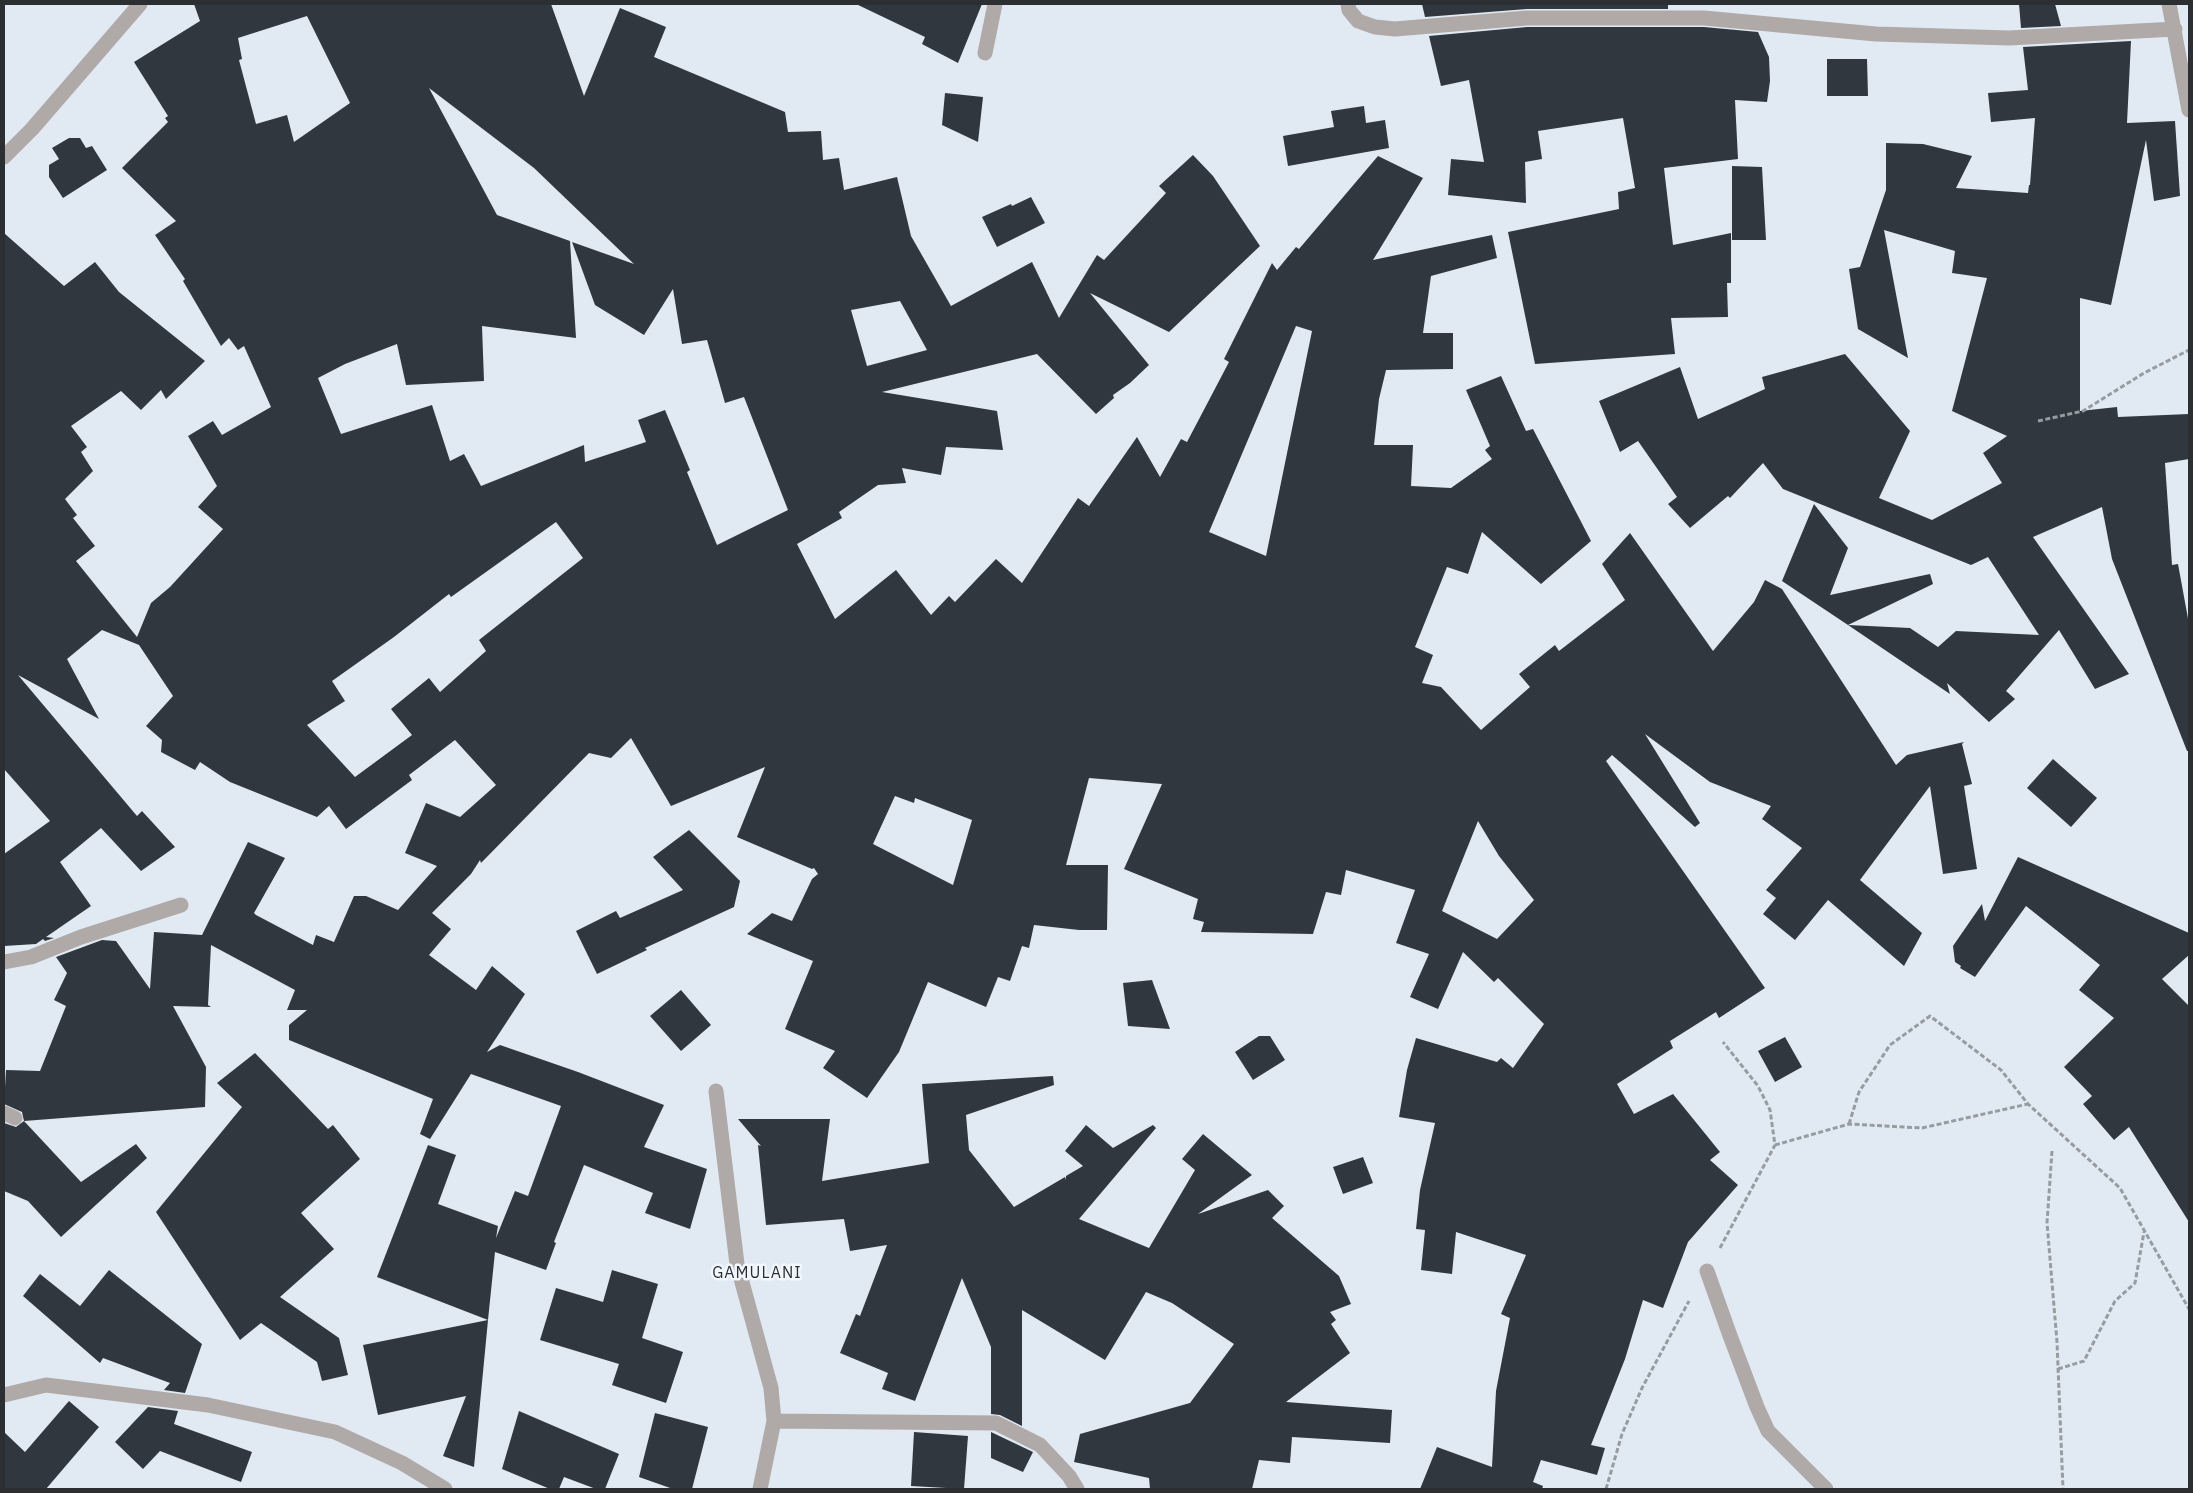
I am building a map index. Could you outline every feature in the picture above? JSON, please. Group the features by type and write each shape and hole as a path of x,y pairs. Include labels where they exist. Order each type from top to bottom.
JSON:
{"street":[{"path":"4,157 32,129 140,4"},
{"path":"985,52 996,4"},
{"path":"1348,4 1349,10 1358,21 1375,27 1395,30 1527,18 1704,18 1876,34 2009,38 2175,29"},
{"path":"2169,4 2189,110"},
{"path":"4,962 31,957 81,938 181,905"},
{"path":"716,1091 737,1264 771,1388 774,1420 760,1489"},
{"path":"1708,1271 1729,1333 1757,1407 1768,1430 1826,1489"},
{"path":"4,1395 46,1385 217,1407 335,1432 402,1463 445,1489"},
{"path":"774,1420 996,1424 1040,1445 1069,1476 1077,1489"}],"path":[{"path":"2038,421 2083,411 2144,373 2189,350"},
{"path":"1849,1124 1858,1092 1890,1045 1930,1016 2001,1070 2028,1104 2120,1188 2189,1309"},
{"path":"1606,1489 1622,1434 1642,1388 1673,1328 1708,1271 1775,1145 1770,1110 1762,1094 1723,1042"},
{"path":"1775,1145 1849,1124 1922,1128 2028,1104"},
{"path":"2052,1151 2047,1223 2058,1369 2063,1489"},
{"path":"2058,1369 2084,1360 2115,1301 2135,1283 2144,1232"}],"building":[{"path":"194,4 551,4 584,96 620,8 666,27 654,57 785,112 788,132 821,131 823,160 839,158 844,190 897,177 911,236 951,306 1032,262 1059,318 1097,255 1104,260 1166,193 1159,186 1193,155 1213,176 1260,246 1169,332 1090,293 1149,365 1130,383 1113,395 1114,398 1096,414 1037,354 882,392 997,411 1003,450 946,447 941,475 902,468 906,483 878,485 839,512 842,518 797,544 835,619 896,570 931,615 949,596 955,602 996,559 1022,583 1078,498 1089,506 1137,437 1160,477 1181,439 1187,442 1229,362 1224,359 1272,263 1277,270 1296,247 1299,249 1378,156 1423,178 1373,260 1492,235 1497,258 1431,276 1423,333 1453,333 1453,369 1386,370 1379,399 1374,445 1413,445 1411,486 1451,488 1492,459 1485,450 1490,446 1466,390 1501,376 1526,431 1533,429 1591,541 1541,584 1482,532 1468,574 1447,567 1415,647 1433,655 1422,683 1441,687 1481,730 1530,687 1519,674 1555,645 1559,651 1625,600 1602,564 1630,533 1713,651 1754,602 1765,580 1782,589 1896,765 1907,755 1964,742 1962,744 1972,784 1964,786 1977,869 1943,874 1930,786 1860,880 1922,933 1904,966 1828,900 1795,940 1763,914 1776,898 1766,890 1802,848 1762,819 1771,806 1710,782 1645,734 1700,823 1695,827 1612,755 1606,761 1765,988 1719,1018 1716,1012 1670,1041 1673,1048 1617,1084 1634,1114 1673,1094 1720,1152 1710,1160 1738,1185 1688,1242 1663,1308 1643,1300 1625,1359 1591,1445 1605,1448 1597,1475 1541,1460 1533,1482 1543,1486 1542,1489 1420,1489 1437,1447 1492,1467 1496,1391 1510,1318 1501,1314 1526,1255 1456,1232 1452,1274 1421,1270 1425,1230 1416,1229 1420,1190 1435,1123 1399,1117 1407,1070 1416,1038 1497,1062 1501,1058 1513,1068 1544,1024 1498,978 1494,982 1463,952 1438,1009 1410,997 1429,954 1396,943 1415,890 1346,870 1341,895 1326,892 1313,934 1201,932 1204,922 1193,919 1198,899 1124,869 1162,784 1089,778 1066,865 1108,865 1107,930 1079,930 1034,925 1029,948 1022,946 1010,981 998,977 986,1007 928,982 899,1052 867,1098 823,1068 835,1051 785,1029 813,961 747,934 772,913 792,921 812,879 818,874 814,868 812,869 737,837 765,767 671,806 631,738 611,758 589,753 481,863 480,860 471,874 432,913 451,929 429,955 476,990 492,966 525,994 487,1052 500,1045 664,1105 644,1147 707,1169 690,1229 645,1213 653,1193 584,1165 554,1242 556,1243 546,1270 495,1252 488,1320 377,1277 428,1145 456,1155 438,1204 498,1226 496,1238 515,1191 528,1196 561,1106 471,1074 430,1139 420,1134 433,1099 289,1040 289,1025 307,1010 287,1010 295,990 211,945 208,1005 211,1007 173,1006 206,1067 205,1107 24,1121 22,1112 4,1104 6,1070 40,1071 66,1006 54,1000 67,973 56,957 102,940 116,941 150,989 154,932 202,935 248,842 285,858 254,913 313,945 316,935 334,942 354,896 366,896 398,910 437,866 405,853 426,803 460,817 496,785 455,740 409,775 412,780 346,829 329,806 317,817 230,782 200,762 195,770 161,752 162,740 146,726 173,696 139,645 102,630 67,659 99,719 18,675 137,816 142,811 175,847 141,871 101,828 60,862 91,906 46,937 54,938 45,941 43,939 36,944 4,946 4,854 50,821 4,769 4,233 64,286 95,262 119,292 205,361 166,399 161,390 141,410 121,391 71,426 87,447 81,452 93,471 65,499 77,515 73,518 95,546 76,561 137,637 151,603 170,587 223,529 198,507 217,486 188,436 213,421 222,435 271,407 244,346 238,350 229,338 221,346 183,281 185,279 155,235 176,221 122,168 168,122 165,118 168,116 134,62 200,21","holes":["307,16 350,103 294,142 287,115 256,124 239,60 242,59 238,38","429,88 534,168 634,264 572,242 595,305 644,335 673,289 682,344 707,340 725,403 744,397 788,510 717,545 687,472 690,470 665,410 638,420 646,442 585,462 584,445 481,486 464,454 450,461 432,405 341,434 318,378 345,364 397,344 406,385 484,381 482,326 576,338 570,241 497,215","900,301 927,350 867,366 851,310","1296,326 1312,331 1266,556 1209,532","556,522 583,558 479,640 486,651 440,692 429,678 391,709 412,735 355,777 307,725 345,701 332,681 394,637 449,594 451,597","895,796 914,803 915,798 972,820 953,885 873,844","1478,821 1499,856 1534,900 1497,939 1442,911"]},
{"path":"856,4 982,4 958,63 922,44 925,37"},
{"path":"1422,4 1668,4 1668,9 1527,9 1425,17"},
{"path":"2019,4 2055,4 2061,26 2021,28"},
{"path":"1527,27 1704,27 1758,32 1769,57 1770,81 1767,102 1735,100 1738,159 1664,168 1673,245 1731,233 1731,283 1727,283 1728,317 1671,318 1675,354 1535,364 1508,232 1619,209 1618,192 1635,188 1623,118 1538,131 1542,159 1525,162 1526,203 1448,195 1451,159 1484,162 1469,80 1441,86 1429,36"},
{"path":"2131,41 2127,123 2175,121 2180,196 2154,201 2146,140 2111,305 2080,298 2080,411 2117,407 2118,417 2189,414 2189,459 2165,463 2172,565 2178,564 2189,624 2189,751 2187,751 2112,559 2102,507 2033,537 2129,674 2095,689 2059,630 2006,691 2015,699 1989,722 1947,683 1950,694 1848,625 1910,628 1938,647 1956,631 2039,635 1988,557 1971,565 1783,489 1763,463 1730,498 1728,496 1690,528 1668,504 1677,497 1638,441 1620,452 1599,401 1680,367 1698,419 1765,389 1762,377 1845,354 1910,431 1879,498 1932,520 2002,483 1983,453 2007,436 1952,411 1987,278 1952,273 1955,251 1884,230 1908,358 1858,329 1849,269 1860,267 1886,190 1886,143 1923,144 1972,156 1956,188 2028,193 2035,118 1991,122 1988,93 2028,90 2023,47"},
{"path":"1827,59 1867,59 1868,96 1827,96"},
{"path":"945,93 983,97 978,142 942,125"},
{"path":"1364,106 1366,123 1385,120 1389,148 1288,166 1283,136 1334,127 1331,111"},
{"path":"69,138 80,138 86,148 92,146 107,170 63,198 49,177 49,165 59,159 52,148"},
{"path":"1732,166 1762,167 1766,240 1732,240"},
{"path":"1031,197 1045,223 997,247 982,217"},
{"path":"1814,504 1848,548 1830,595 1930,574 1933,584 1848,625 1782,581"},
{"path":"2053,759 2097,798 2071,827 2027,788"},
{"path":"689,830 740,881 734,907 645,948 647,950 597,974 576,931 616,911 620,918 683,890 653,857"},
{"path":"2018,857 2189,933 2189,955 2162,979 2189,1006 2189,1222 2129,1127 2114,1140 2083,1104 2092,1096 2064,1067 2114,1018 2079,990 2100,965 2026,906 1975,977 1960,968 1961,966 1955,962 1953,946 1982,904 1985,921"},
{"path":"1152,980 1170,1029 1128,1026 1123,983"},
{"path":"681,990 711,1025 681,1051 650,1016"},
{"path":"1259,1036 1270,1036 1285,1060 1253,1080 1235,1052"},
{"path":"1785,1037 1802,1067 1775,1082 1758,1051"},
{"path":"255,1053 328,1129 333,1125 360,1159 301,1213 334,1249 280,1297 339,1338 348,1375 322,1381 317,1362 261,1323 240,1340 156,1212 242,1107 217,1083"},
{"path":"1053,1076 1054,1085 966,1115 969,1150 1014,1207 1065,1177 1066,1180 1066,1176 1083,1166 1065,1151 1086,1125 1113,1148 1153,1125 1156,1128 1079,1219 1149,1248 1195,1170 1182,1159 1203,1134 1252,1175 1198,1214 1268,1190 1284,1206 1272,1218 1339,1276 1351,1304 1330,1312 1336,1320 1331,1324 1350,1353 1286,1402 1392,1410 1390,1443 1292,1437 1290,1463 1259,1460 1252,1489 1150,1489 1149,1478 1074,1462 1080,1434 1190,1403 1234,1344 1172,1303 1146,1292 1105,1360 1022,1310 1022,1426 1000,1415 991,1414 991,1347 962,1278 915,1401 882,1389 888,1373 840,1353 856,1314 860,1316 887,1245 850,1251 844,1219 766,1225 758,1145 761,1146 738,1119 830,1119 822,1181 929,1163 922,1084"},
{"path":"24,1121 81,1182 136,1144 147,1158 61,1237 28,1201 4,1191 4,1123 16,1127"},
{"path":"1363,1157 1373,1183 1343,1194 1333,1167"},
{"path":"109,1270 202,1344 185,1393 164,1390 170,1383 103,1358 100,1363 23,1296 40,1274 80,1306"},
{"path":"612,1270 658,1284 642,1338 683,1352 666,1403 612,1385 619,1364 540,1340 556,1288 603,1302"},
{"path":"488,1320 474,1467 443,1456 466,1396 378,1415 363,1345"},
{"path":"69,1401 99,1427 46,1489 4,1489 4,1432 25,1452"},
{"path":"148,1407 178,1411 174,1424 252,1452 241,1482 160,1451 143,1469 115,1442"},
{"path":"519,1411 619,1454 605,1489 596,1489 564,1477 559,1489 550,1489 502,1469"},
{"path":"655,1413 708,1427 692,1489 673,1489 639,1477"},
{"path":"914,1432 968,1436 964,1489 911,1486"},
{"path":"991,1432 1033,1452 1023,1472 991,1458"}],"district":[{"name":"GAMULANI","path":"757,1273"}]}
